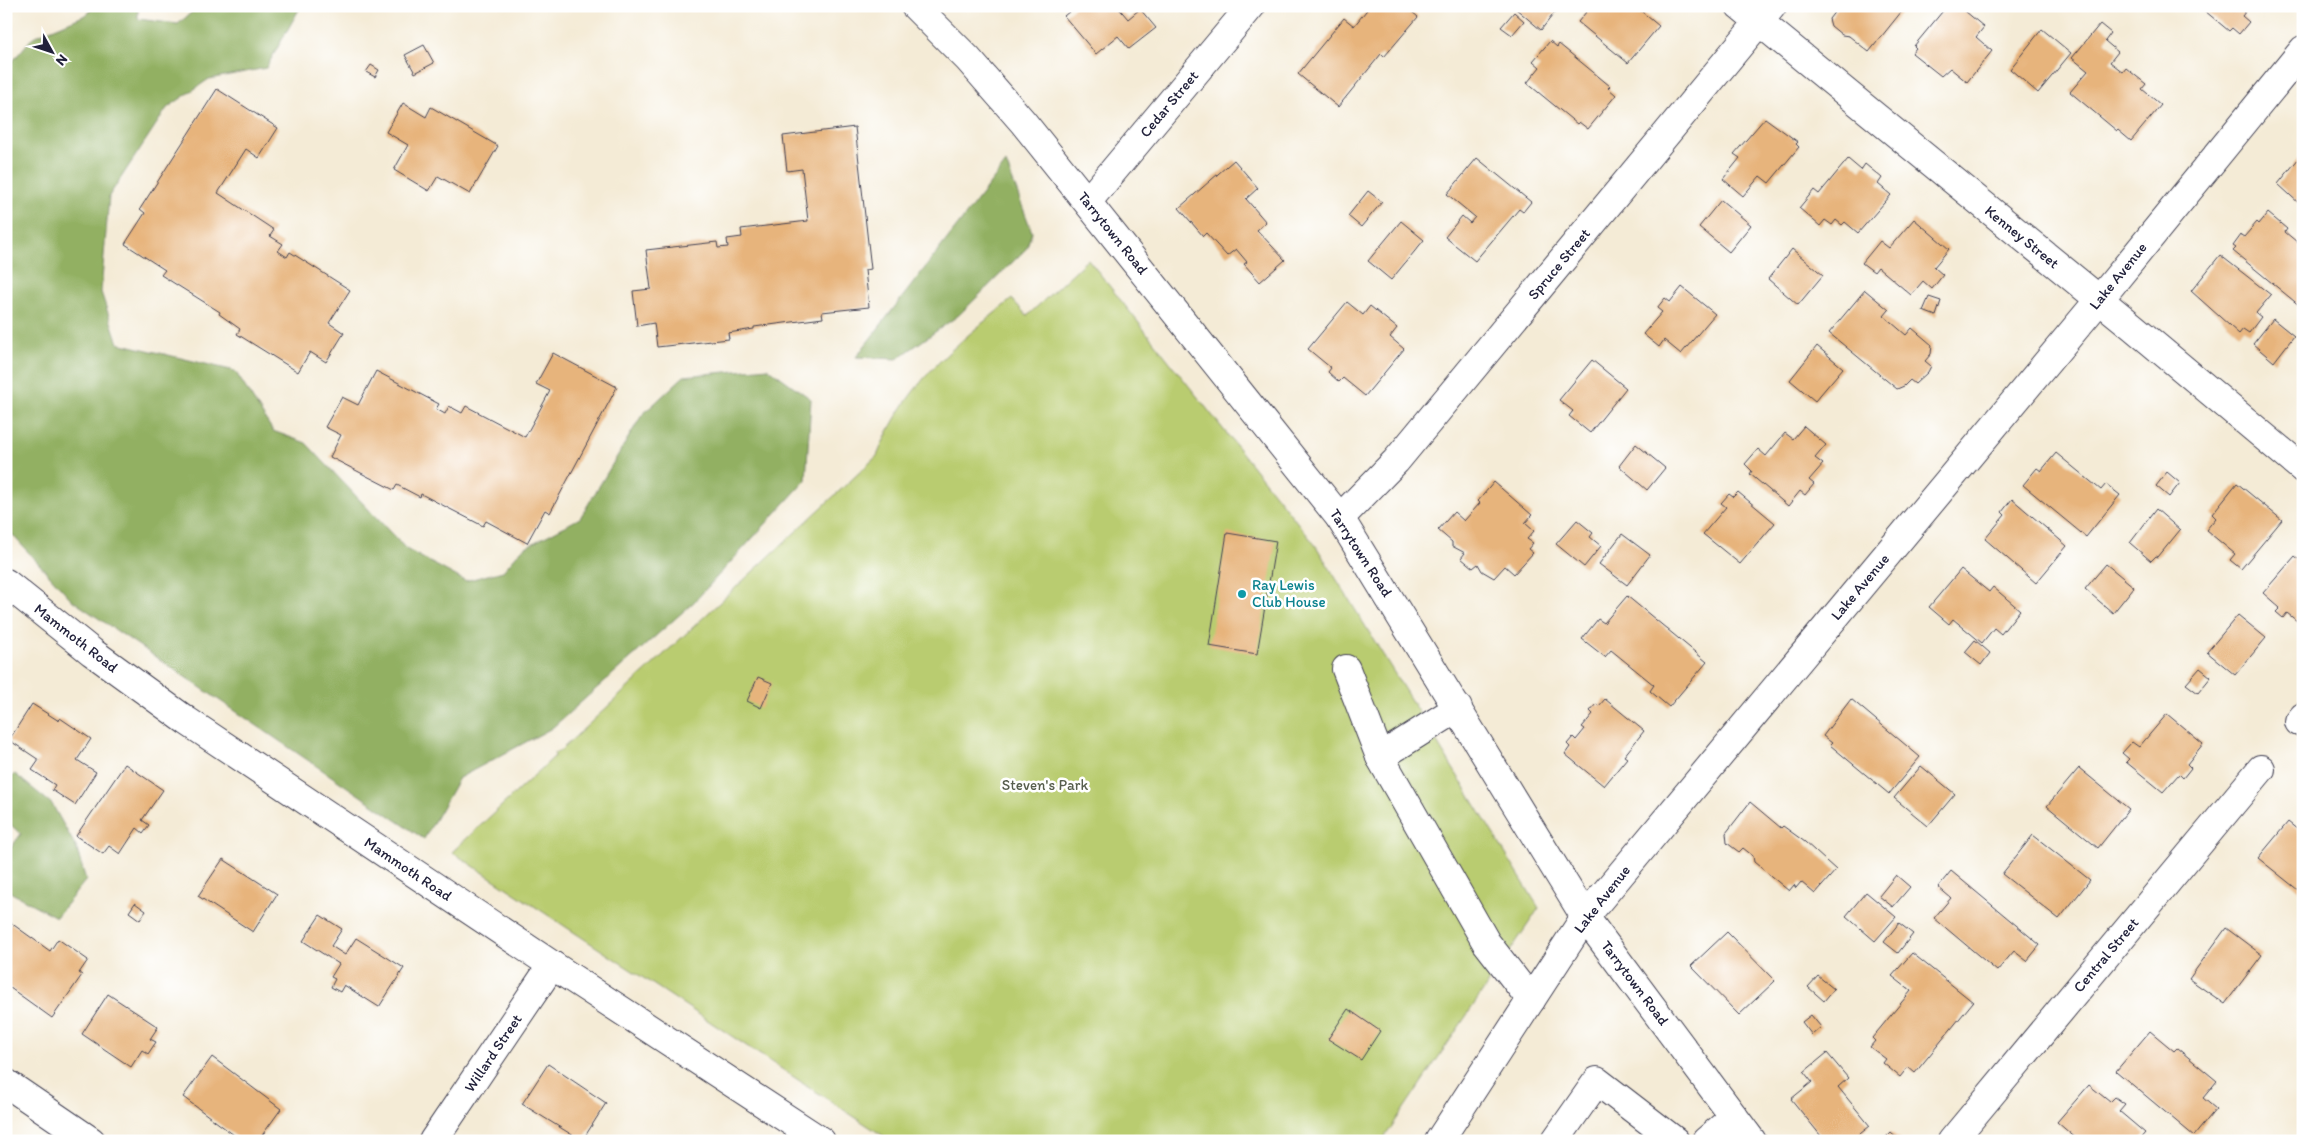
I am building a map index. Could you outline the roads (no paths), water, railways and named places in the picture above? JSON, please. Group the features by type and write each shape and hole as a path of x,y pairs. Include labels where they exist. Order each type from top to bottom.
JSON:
{"street":[{"name":"Tarrytown Road","path":"915,6 968,59 1088,201 1340,518 1585,917 1752,1141"},
{"name":"Cedar Street","path":"1088,201 1251,6"},
{"name":"Kenney Street","path":"1757,11 2099,300 2303,469"},
{"name":"Spruce Street","path":"1340,518 1408,446 1757,11"},
{"name":"Lake Avenue","path":"1439,1141 1585,917 2099,300 2303,50"},
{"name":"Mammoth Road","path":"6,583 92,652 187,721 552,965 821,1141"},
{"path":"1346,669 1380,756 1486,942 1531,1000"},
{"path":"1380,756 1458,708"},
{"name":"Central Street","path":"1952,1141 2261,769"},
{"name":"Willard Street","path":"433,1141 552,965"},
{"path":"1555,1141 1598,1081 1675,1141"},
{"path":"6,1083 91,1141"},
{"path":"1706,1141 1734,1117"}],"place":[{"name":"Ray Lewis Club House","path":"1242,594"}],"park label":[{"name":"Steven's Park","path":"1045,785"}]}
